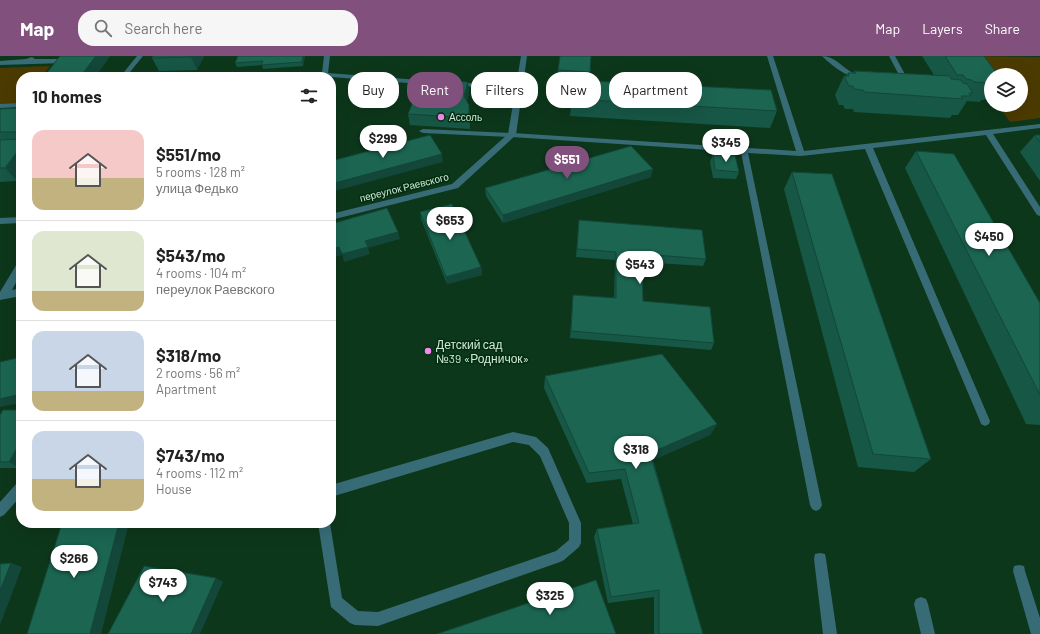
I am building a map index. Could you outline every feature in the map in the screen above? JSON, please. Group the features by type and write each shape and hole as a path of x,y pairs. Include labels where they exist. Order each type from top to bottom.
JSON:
{"street":[{"path":"27,61 38,56"},
{"path":"127,72 140,56"},
{"path":"325,72 327,56"},
{"path":"522,72 524,56"},
{"path":"770,56 801,154"},
{"path":"825,56 851,75 866,76"},
{"path":"888,77 904,78 892,56"},
{"path":"0,63 65,61"},
{"path":"336,76 407,81"},
{"path":"0,106 16,105"},
{"path":"512,135 516,108"},
{"path":"423,131 512,135 801,154 1040,126"},
{"path":"988,132 1040,213"},
{"name":"переулок Раевского","path":"336,216 455,186 512,135"},
{"path":"868,146 985,421"},
{"path":"744,150 816,505"},
{"path":"0,221 16,220"},
{"path":"1,297 16,272"},
{"path":"1,297 16,293"},
{"path":"325,528 336,602 355,618 378,619 386,617 560,556 575,543 575,523 544,452 532,441 513,437 336,490"},
{"path":"0,511 16,493"},
{"path":"820,559 830,634"},
{"path":"1019,571 1038,634"},
{"path":"921,604 928,634"}],"shaded area":[{"path":"965,56 1040,57 1040,118 1010,122 1003,112 1028,112 1028,68 984,68 984,84"},
{"path":"50,66 45,72 16,72 16,104 0,105 0,68"}],"building":[{"path":"60,56 96,56 84,72 48,72"},
{"path":"153,56 191,56 191,57 152,58"},
{"path":"238,56 303,56 302,62 261,65 263,61 235,63"},
{"path":"560,56 591,56 590,72 558,70"},
{"path":"945,56 984,56 993,68 984,68 984,83 974,82 966,79 963,75 957,75"},
{"path":"854,71 950,76 951,79 961,80 963,83 967,84 973,93 969,93 971,96 961,96 963,99 864,92 863,90 854,89 853,86 849,86 844,76 849,76 848,73 856,73"},
{"path":"601,81 609,82 609,101 601,101"},
{"path":"463,82 468,82 464,96 469,105 469,118 408,114 410,108 463,108"},
{"path":"702,86 771,90 777,111 702,107"},
{"path":"16,108 16,132 0,132 0,109"},
{"path":"430,135 442,154 336,183 336,160"},
{"path":"1035,135 1040,135 1040,142"},
{"path":"16,139 16,154 5,168 0,168 0,140"},
{"path":"631,146 653,169 503,215 485,188"},
{"path":"916,151 954,154 1040,303 1040,395"},
{"path":"713,154 735,155 739,172 715,170"},
{"path":"792,172 832,174 931,459 873,454"},
{"path":"452,204 481,267 446,277 420,212"},
{"path":"387,208 398,232 365,241 368,247 342,254 339,247 336,248 336,223"},
{"path":"579,220 702,230 706,259 642,254 643,301 710,307 714,343 571,331 573,295 616,298 616,252 577,249"},
{"path":"662,354 717,424 650,453 703,634 659,634 659,590 611,597 597,529 639,523 625,469 589,473 545,376"},
{"path":"16,358 16,395 0,399 0,362"},
{"path":"3,410 16,410 16,450 9,462 0,462 0,415"},
{"path":"60,528 118,528 90,634 27,634"},
{"path":"11,563 0,591 0,564"},
{"path":"144,566 216,578 191,634 108,634"},
{"path":"596,580 616,634 437,634"}],"place":[{"name":"Ассоль","path":"441,117"},
{"name":"Детский сад №39 «Родничок»","path":"428,351"}]}
